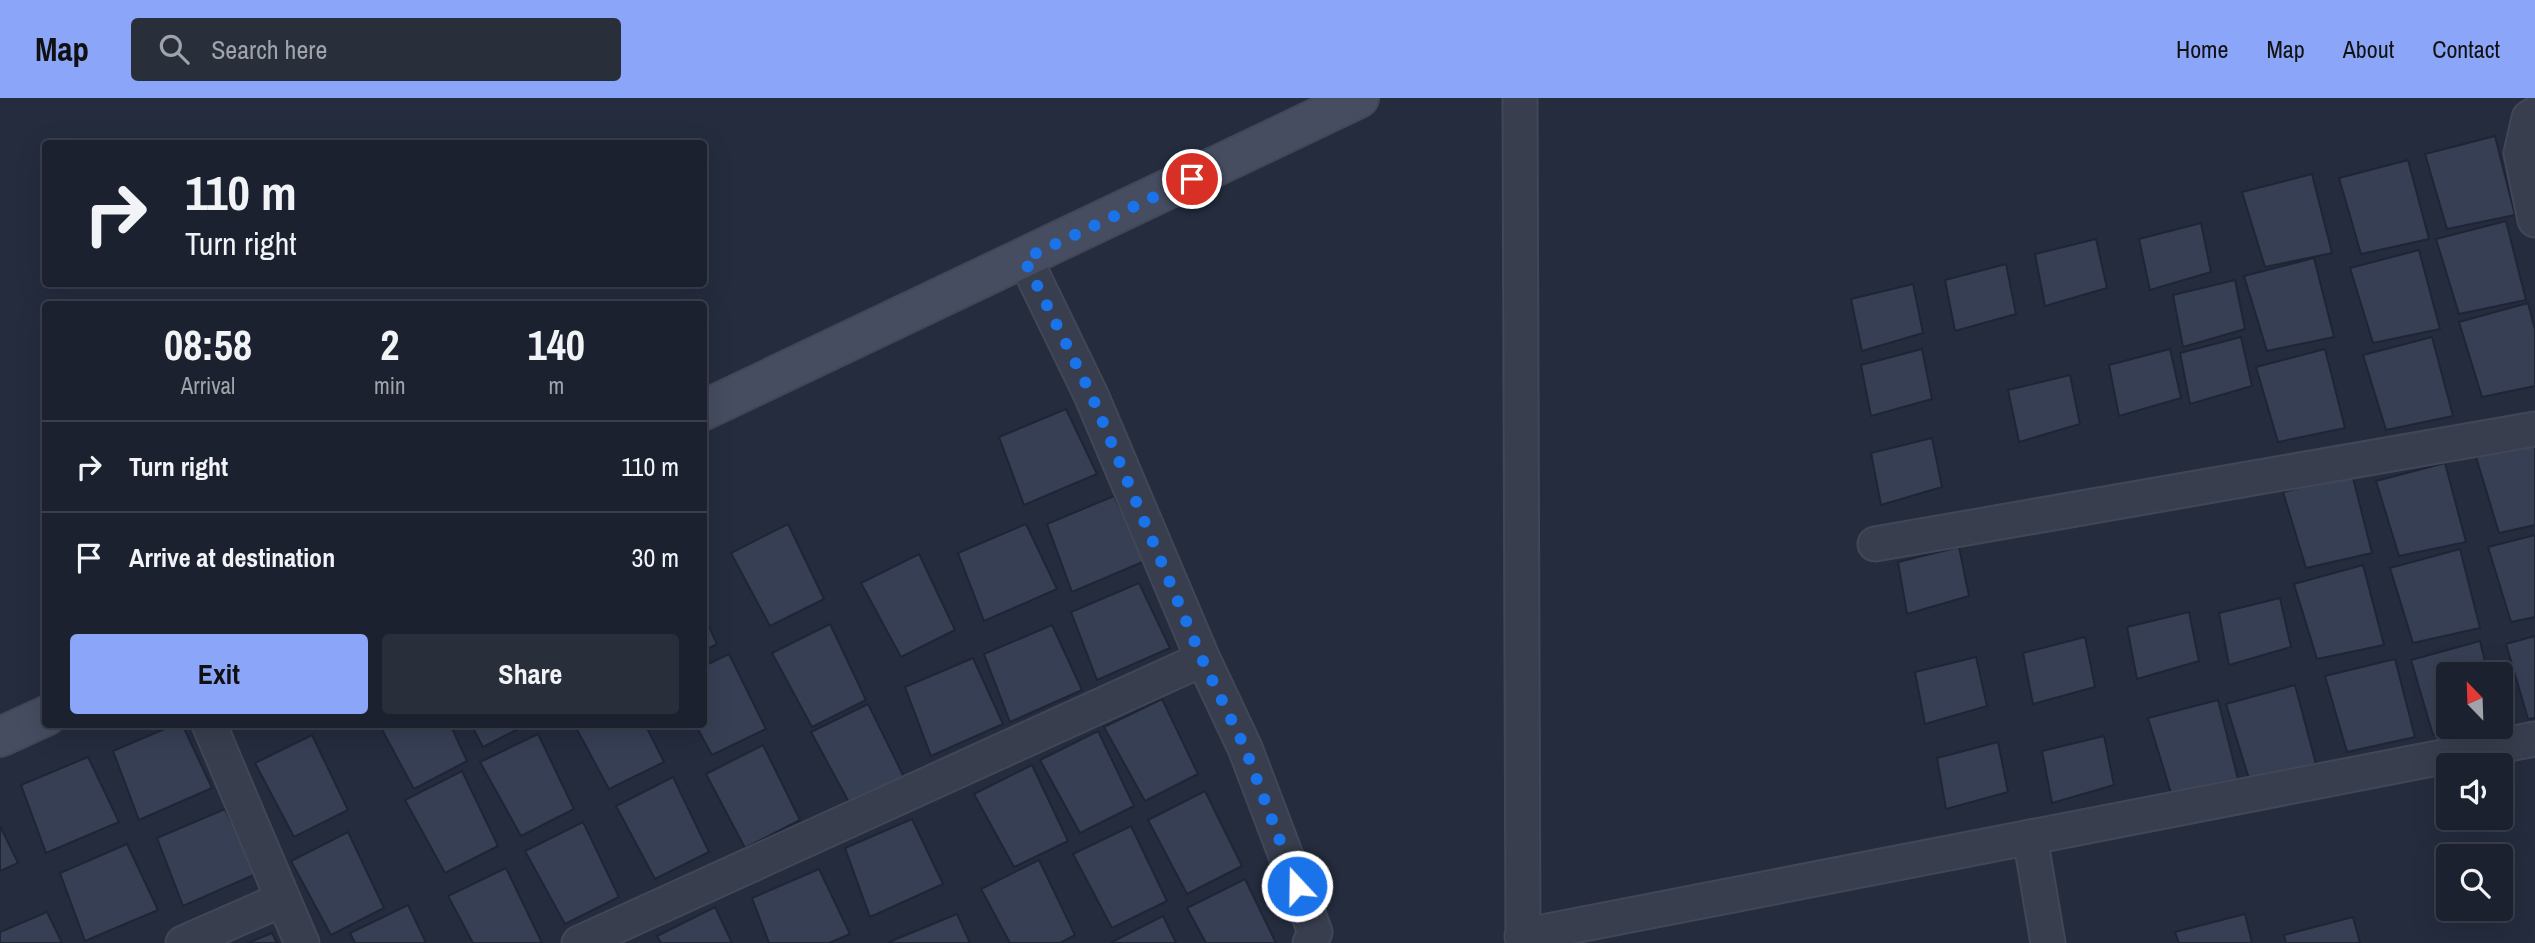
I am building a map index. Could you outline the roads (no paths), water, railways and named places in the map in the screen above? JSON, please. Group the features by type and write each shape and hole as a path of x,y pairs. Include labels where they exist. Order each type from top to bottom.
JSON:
{"main road":[{"path":"707,409 1359,98"},
{"path":"0,737 42,718"}],"street":[{"path":"1520,98 1522,940 2030,837 2535,739"},
{"path":"2535,114 2529,118 2521,153 2535,220"},
{"path":"1024,259 1091,394 1202,659 1245,748 1315,932 1310,943"},
{"path":"1875,544 2535,429"},
{"path":"579,943 1202,659"},
{"path":"211,728 302,943"},
{"path":"2030,837 2048,943"},
{"path":"183,943 283,900"}]}
